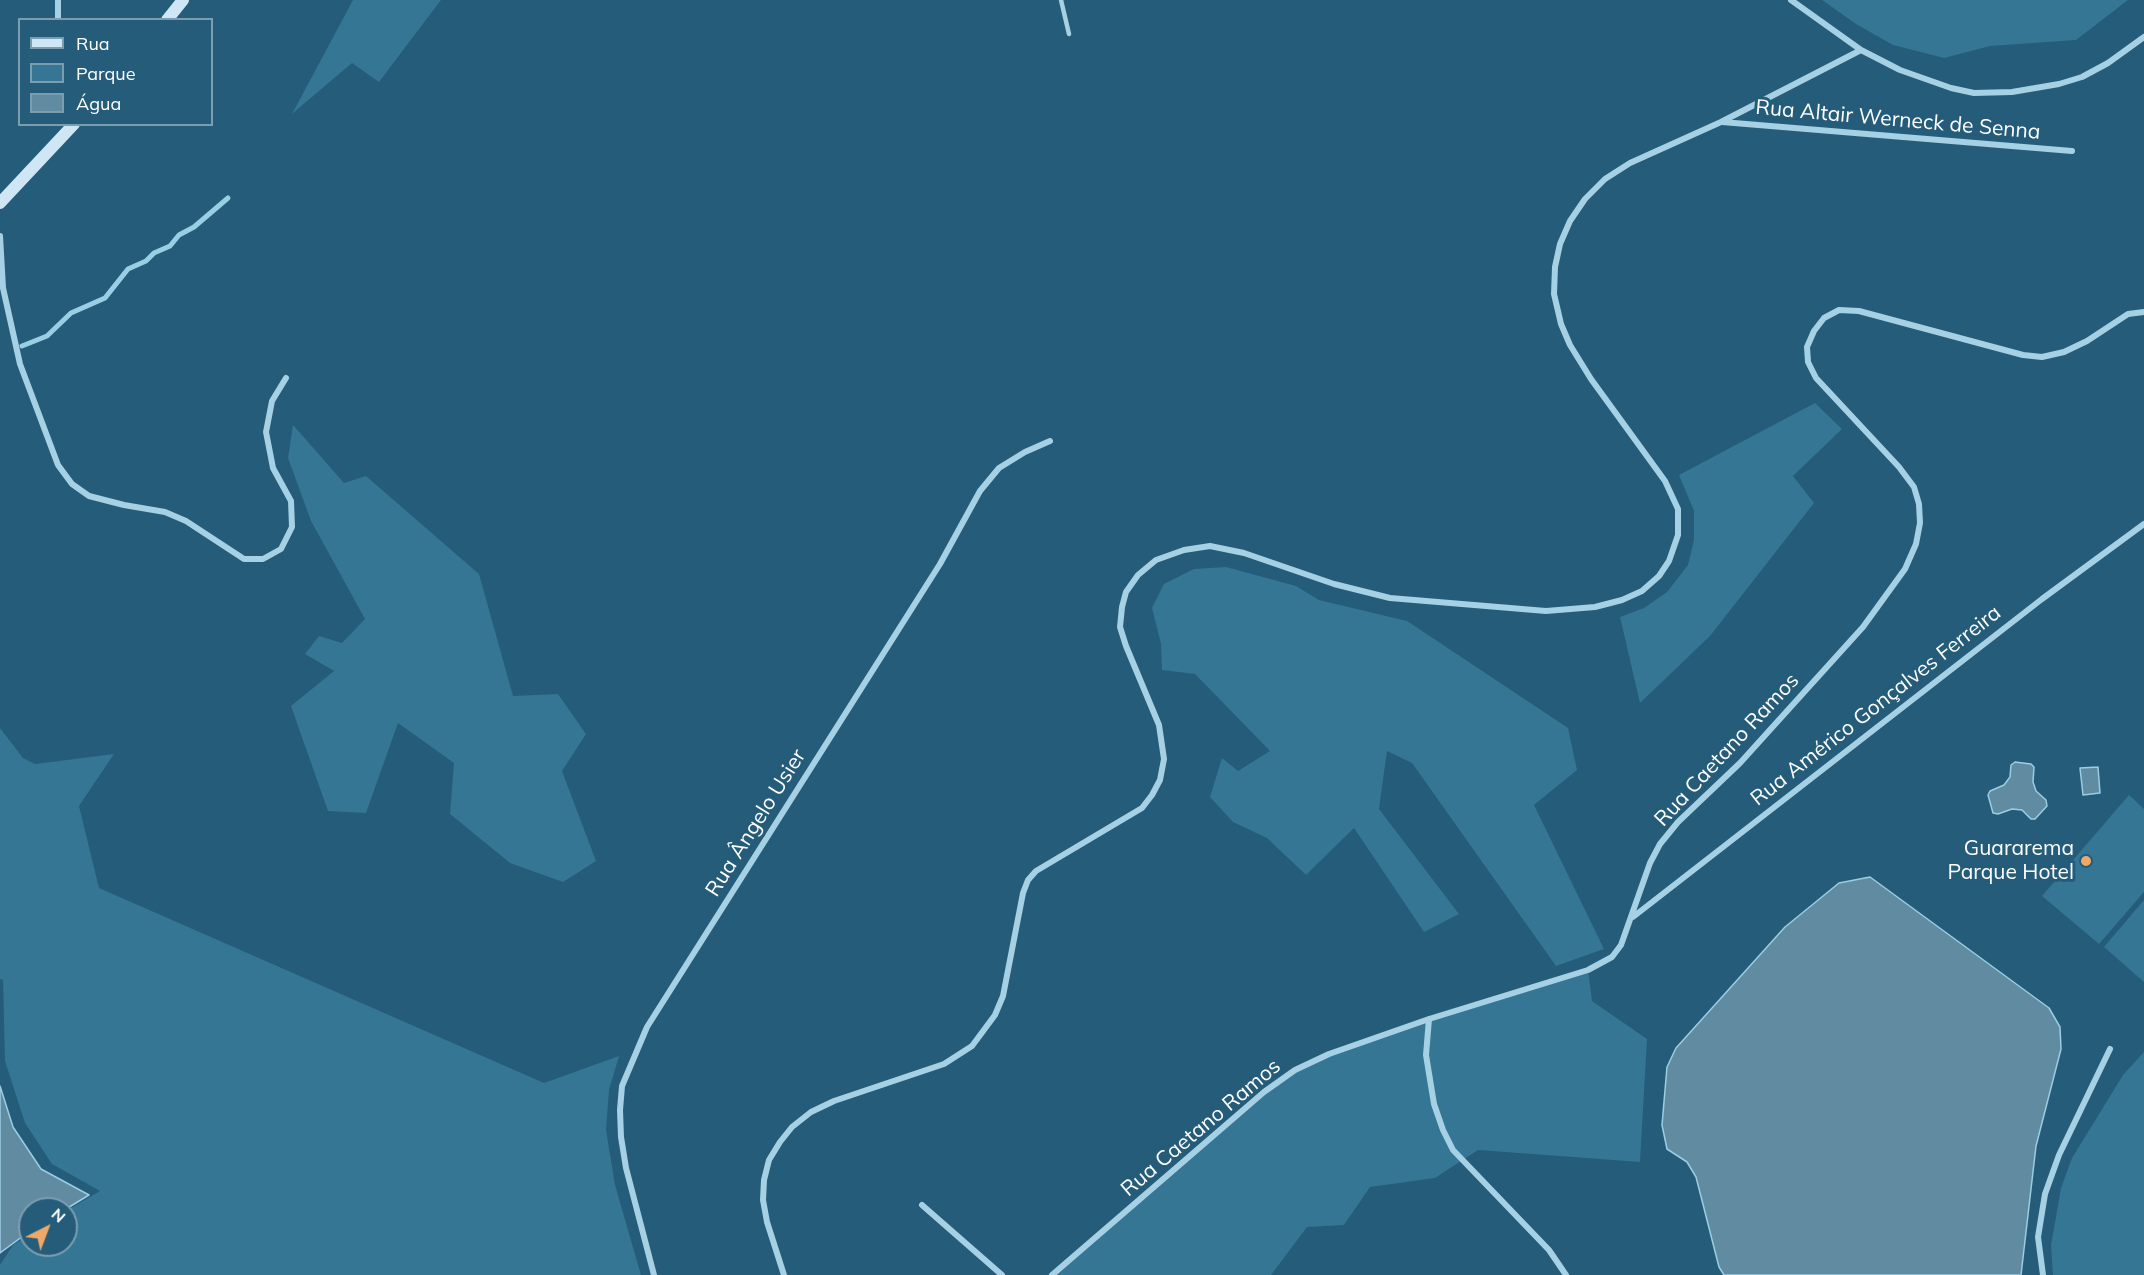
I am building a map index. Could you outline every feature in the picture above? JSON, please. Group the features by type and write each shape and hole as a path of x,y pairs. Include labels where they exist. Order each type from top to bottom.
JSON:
{"street":[{"path":"58,0 58,18"},
{"path":"169,18 183,0"},
{"path":"1791,0 1861,50 1900,70 1974,93 2012,92 2059,84 2082,77 2108,63 2144,37"},
{"path":"784,1275 766,1222 763,1200 764,1180 770,1160 780,1142 792,1127 811,1112 834,1101 944,1065 972,1046 995,1015 1003,996 1023,893 1028,880 1036,871 1142,808 1160,780 1164,759 1159,725 1120,627 1126,592 1138,574 1156,560 1184,550 1210,546 1244,553 1334,584 1390,598 1546,611 1595,607 1622,600 1642,591 1659,576 1669,561 1678,535 1678,509 1665,481 1591,379 1570,345 1561,324 1554,294 1555,267 1560,244 1570,221 1585,200 1605,179 1630,163 1721,122 1861,50"},
{"name":"Rua Altair Werneck de Senna","path":"1721,122 2072,151"},
{"path":"0,203 69,127"},
{"path":"0,236 3,288 20,364 58,465 72,484 89,496 165,512 186,520 244,559 263,559 280,549 292,527 291,501 273,468 266,432 272,400 286,378"},
{"name":"Rua Caetano Ramos","path":"1052,1275 1264,1092 1295,1070 1329,1054 1429,1019 1588,970 1612,957 1621,945 1650,863 1660,844 1678,822 1740,763 1863,627 1905,569 1916,544 1920,513 1914,487 1899,466 1816,378 1808,362 1807,347 1814,331 1824,318 1839,310 1859,311 2023,355 2042,357 2064,352 2087,341 2128,314 2144,312"},
{"name":"Rua Ângelo Usier","path":"654,1275 626,1168 620,1110 622,1086 647,1027 940,564 980,491 999,468 1025,452 1050,441"},
{"name":"Rua Américo Gonçalves Ferreira","path":"1632,917 2042,599 2144,525"},
{"path":"1429,1019 1426,1055 1434,1104 1453,1150 1549,1250 1566,1275"},
{"path":"2043,1275 2037,1237 2045,1194 2059,1155 2110,1049"},
{"path":"922,1205 1002,1275"}],"lane":[{"path":"1061,0 1069,34"}],"green space":[{"path":"353,0 441,0 379,82 352,63 292,114"},
{"path":"1822,0 2128,0 2076,40 1990,46 1944,58 1893,45 1856,24"},
{"path":"1815,403 1842,429 1793,476 1814,503 1710,636 1640,703 1620,617 1644,608 1667,592 1688,565 1694,540 1694,511 1679,475"},
{"path":"293,425 344,483 366,476 479,574 513,696 558,694 586,734 562,771 596,861 563,882 510,863 450,814 454,763 398,723 366,813 328,811 291,706 334,671 305,654 319,636 342,643 365,619 311,521 288,458"},
{"path":"1226,567 1296,586 1319,600 1407,621 1568,728 1577,770 1534,805 1604,949 1556,966 1412,763 1387,751 1379,809 1459,914 1424,932 1354,828 1306,875 1267,838 1233,822 1210,797 1222,758 1238,771 1270,751 1195,674 1162,670 1161,644 1152,608 1164,584 1194,569"},
{"path":"0,728 23,758 35,764 114,754 79,806 99,888 544,1083 619,1056 609,1090 606,1130 615,1185 641,1275 0,1275 0,1265 13,1245 18,1242 18,1257 78,1257 78,1204 100,1191 52,1164 25,1123 5,1061 3,980 0,979"},
{"path":"2129,795 2144,809 2144,892 2099,944 2042,896"},
{"path":"2144,900 2144,982 2104,947"},
{"path":"1588,970 1592,1001 1647,1039 1640,1162 1478,1150 1435,1178 1370,1187 1344,1225 1307,1227 1271,1275 1052,1275 1295,1070 1329,1054"},
{"path":"2144,1052 2144,1275 2053,1275 2051,1245 2061,1188 2072,1158 2123,1075"}],"water":[{"path":"2015,762 2031,764 2034,767 2033,782 2036,791 2046,800 2047,806 2035,819 2031,819 2022,810 2012,809 1998,814 1993,813 1988,795 1990,791 2004,785 2010,777 2011,765"},
{"path":"2098,767 2100,793 2083,795 2080,768"},
{"path":"1870,877 2049,1008 2060,1027 2061,1049 2036,1146 2021,1275 1724,1275 1719,1267 1696,1177 1687,1162 1667,1149 1662,1125 1667,1067 1676,1048 1785,927 1839,883"},
{"path":"0,1086 13,1127 41,1169 89,1195 78,1202 78,1197 18,1197 18,1240 0,1253"}],"waterway":[{"path":"22,346 47,336 71,313 105,298 128,269 170,246 179,235 194,227 228,198"}],"place":[{"name":"Guararema Parque Hotel","path":"2086,861"}]}
